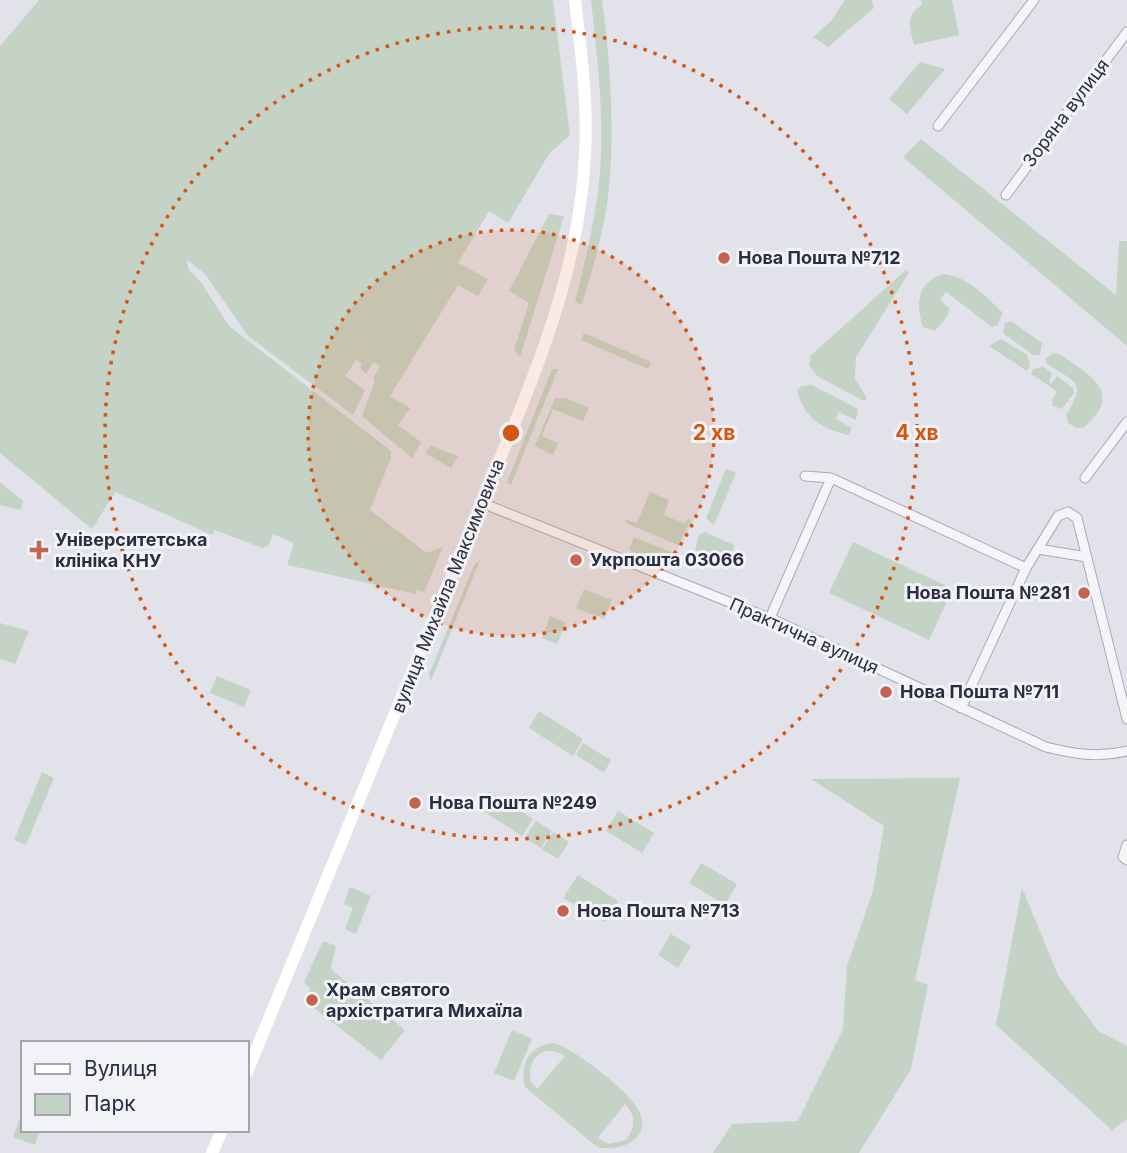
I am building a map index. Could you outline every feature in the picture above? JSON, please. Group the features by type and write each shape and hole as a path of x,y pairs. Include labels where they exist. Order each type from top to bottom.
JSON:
{"main road":[{"name":"вулиця Михайла Максимовича","path":"248,1070 545,345 572,256 583,185 586,120 575,0"},
{"path":"212,1153 221,1132"}],"street":[{"path":"938,126 1034,0"},
{"name":"Зоряна вулиця","path":"1006,195 1127,32"},
{"path":"1085,478 1127,422"},
{"path":"805,476 831,478 1026,568"},
{"path":"770,618 831,478"},
{"name":"Практична вулиця","path":"482,503 770,618 1046,747 1079,755 1106,756 1127,751"},
{"path":"961,708 1026,568 1058,516 1068,512 1076,518 1127,719"},
{"path":"1038,549 1087,557"},
{"path":"1127,845 1123,857 1127,860"}],"green space":[{"path":"39,0 553,0 570,135 549,154 508,223 489,211 458,263 488,279 478,296 458,285 390,396 410,408 398,425 421,442 412,458 362,416 375,381 373,378 380,366 373,362 366,374 360,368 362,364 356,360 345,376 365,390 353,415 248,336 205,274 186,259 189,270 201,282 229,326 391,451 391,458 370,510 427,553 443,547 424,592 417,590 416,594 287,565 294,543 273,534 268,546 263,548 214,530 212,535 115,492 92,529 0,453 0,46"},
{"path":"591,0 602,0 612,133 603,226 582,305 575,302 596,206 601,144 600,96"},
{"path":"845,0 872,0 874,8 828,47 813,37 831,21"},
{"path":"921,0 952,0 959,35 914,45 910,22 913,13 922,5"},
{"path":"920,62 945,69 907,114 889,99"},
{"path":"921,139 1116,295 1119,241 1127,241 1127,346 903,157"},
{"path":"549,214 564,216 520,357 514,350 529,303 509,291"},
{"path":"905,271 909,272 856,357 855,379 867,398 864,401 817,376 809,365 811,355"},
{"path":"944,274 969,283 1003,313 997,325 992,327 946,292 940,300 949,308 948,315 935,331 923,327 919,310 921,294 929,282"},
{"path":"1011,321 1042,343 1040,355 1033,355 1003,333 1005,323"},
{"path":"584,333 651,362 648,369 581,340"},
{"path":"1001,339 1027,355 1030,365 1027,371 989,346"},
{"path":"1053,353 1059,354 1091,377 1102,394 1102,404 1096,416 1083,428 1076,428 1068,423 1066,415 1077,389 1071,380 1047,364 1045,359"},
{"path":"1043,366 1052,373 1049,382 1051,384 1057,376 1073,388 1074,393 1062,409 1053,406 1052,400 1057,391 1031,374 1032,370"},
{"path":"552,369 558,369 511,485 507,482"},
{"path":"812,385 858,409 856,420 839,412 836,419 852,428 848,435 822,426 809,415 797,391 801,386"},
{"path":"555,398 566,398 589,408 583,421 553,409 542,436 558,443 553,455 535,446"},
{"path":"431,446 458,456 451,468 425,453"},
{"path":"726,469 736,473 714,525 706,518"},
{"path":"0,482 23,501 21,510 0,505"},
{"path":"650,492 669,500 664,515 685,524 688,519 691,520 678,545 626,523 625,519 637,523"},
{"path":"705,532 734,545 729,562 724,564 695,550 699,534"},
{"path":"634,537 676,554 671,567 629,550"},
{"path":"853,542 953,589 929,640 829,593"},
{"path":"480,560 431,681 429,674 474,565"},
{"path":"584,589 612,600 604,619 576,608"},
{"path":"550,616 566,623 557,644 542,638"},
{"path":"0,623 29,631 15,664 0,659"},
{"path":"217,676 251,690 244,707 210,693"},
{"path":"539,711 583,739 573,756 529,728"},
{"path":"583,743 611,760 604,773 576,755"},
{"path":"42,772 54,778 26,845 14,840"},
{"path":"960,778 915,980 928,985 911,1069 859,1153 713,1153 732,1124 798,1121 843,1029 847,966 873,891 884,826 811,779"},
{"path":"489,791 533,819 522,836 478,808"},
{"path":"618,811 654,833 642,853 606,831"},
{"path":"536,821 552,831 541,848 525,838"},
{"path":"553,832 569,842 558,859 542,849"},
{"path":"701,863 737,884 725,905 689,883"},
{"path":"578,875 618,901 605,922 563,898"},
{"path":"350,887 371,896 356,934 345,929 353,908 344,904"},
{"path":"1022,888 1058,975 1098,1031 1127,1046 1127,1119 1112,1130 996,1025"},
{"path":"671,934 691,946 678,968 658,955"},
{"path":"323,941 336,946 331,967 334,972 405,1030 381,1060 305,1001 310,989 304,982"},
{"path":"512,1030 532,1039 514,1081 494,1073"},
{"path":"554,1043 575,1053 612,1081 632,1101 642,1119 642,1128 633,1141 616,1148 597,1147 525,1087 525,1063 538,1047","holes":["546,1051 555,1051 565,1056 537,1089 531,1082 530,1072 534,1059","625,1104 633,1122 632,1131 626,1140 609,1144 598,1138"]},
{"path":"21,1115 21,1132 39,1132 35,1145 13,1137"}],"place":[{"name":"Нова Пошта №712","path":"724,258"},
{"name":"Університетська клініка КНУ","path":"39,550"},
{"name":"Укрпошта 03066","path":"576,560"},
{"name":"Нова Пошта №281","path":"1084,593"},
{"name":"Нова Пошта №711","path":"886,692"},
{"name":"Нова Пошта №249","path":"415,803"},
{"name":"Нова Пошта №713","path":"563,911"},
{"name":"Храм святого архістратига Михаїла","path":"312,1000"}]}
